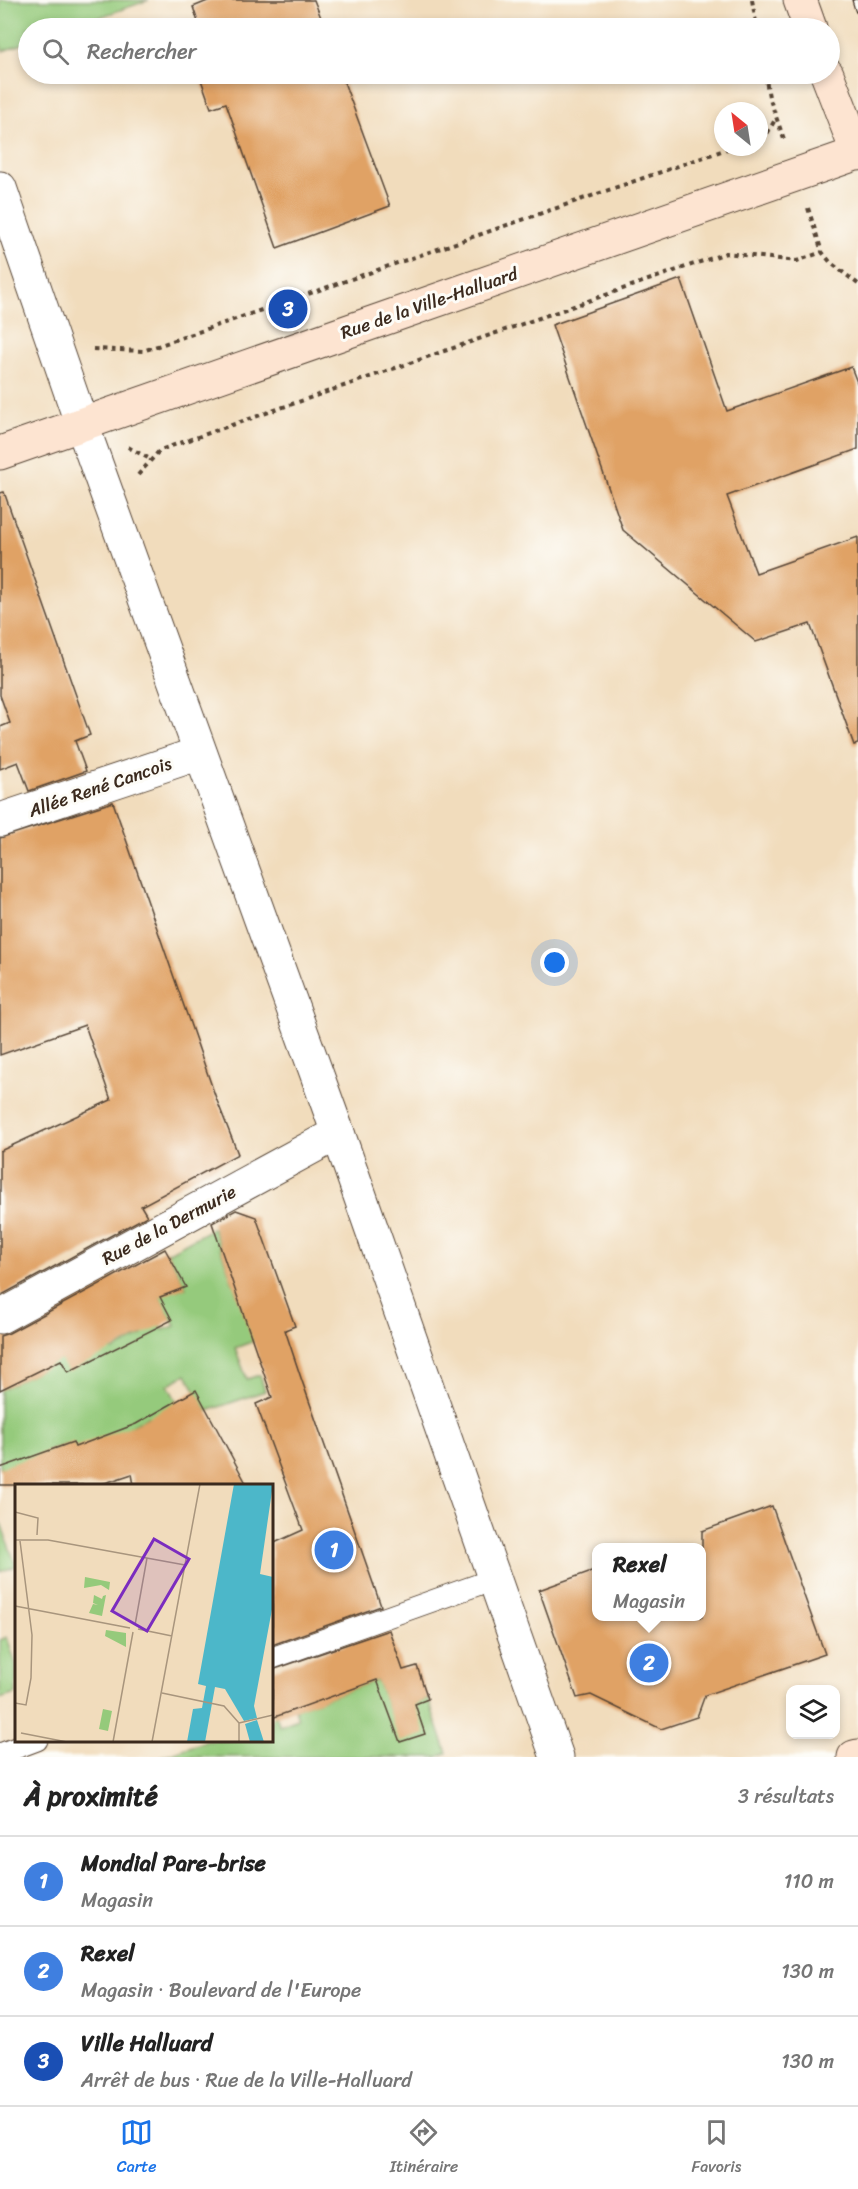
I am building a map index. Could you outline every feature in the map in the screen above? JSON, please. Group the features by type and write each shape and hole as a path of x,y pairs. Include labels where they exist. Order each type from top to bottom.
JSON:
{"main road":[{"path":"800,0 806,18"},
{"path":"831,84 858,154"},
{"name":"Rue de la Ville-Halluard","path":"0,453 858,154"}],"street":[{"path":"0,188 112,508 338,1133 557,1757"},
{"name":"Allée René Cancois","path":"0,820 200,753"},
{"name":"Rue de la Dermurie","path":"0,1317 338,1133"}],"lane":[{"path":"273,1658 494,1579"},
{"path":"0,1754 32,1742"}],"path":[{"path":"752,0 755,18"},
{"path":"768,132 776,118"},
{"path":"60,361 97,348 143,351 714,154"},
{"path":"112,508 160,450 726,253 797,261 822,252"},
{"path":"831,263 858,284"}],"green space":[{"path":"0,0 149,0 97,18 18,18 18,46 3,51 0,44"},
{"path":"213,1228 254,1341 235,1348 247,1379 260,1375 265,1391 207,1411 186,1374 168,1385 186,1419 148,1417 70,1460 65,1445 48,1450 55,1465 0,1468 0,1390 105,1336 113,1351 143,1335 135,1320 131,1272 163,1330 175,1326 159,1296 186,1287 167,1253"},
{"path":"0,1520 15,1566 0,1572"},
{"path":"7,1637 15,1662 15,1694 0,1699 0,1640"},
{"path":"377,1680 390,1713 428,1699 447,1753 437,1757 160,1757 204,1742 273,1742 273,1717 276,1716 280,1726 298,1719 295,1709"}],"building":[{"path":"210,0 314,0 321,18 197,18 193,7"},
{"path":"203,84 345,84 390,206 277,248 226,103 211,108"},
{"path":"681,279 727,411 851,367 858,385 858,449 727,496 756,573 858,537 858,744 854,745 810,624 756,642 623,530 552,325"},
{"path":"4,492 90,735 75,741 86,771 29,791 18,762 0,769 0,727 10,723 0,695 0,493"},
{"path":"113,802 216,1098 238,1154 141,1206 147,1216 0,1296 0,1151 111,1100 85,1025 0,1055 0,838"},
{"path":"236,1210 256,1217 295,1326 285,1330 381,1606 273,1645 273,1544 303,1530 256,1404 272,1397 212,1223"},
{"path":"165,1249 186,1287 160,1297 172,1320 68,1372 61,1360 0,1390 0,1336"},
{"path":"196,1390 246,1484 134,1484 132,1474 102,1484 0,1485 0,1468 73,1442 75,1447 136,1424"},
{"path":"772,1506 825,1654 705,1695 697,1717 661,1729 591,1695 577,1698 539,1590 592,1571 592,1621 706,1621 706,1543 702,1543 702,1531"},
{"path":"389,1630 403,1670 417,1666 428,1699 415,1704 425,1734 400,1742 377,1680 273,1718 273,1670"}],"railway":[{"path":"855,0 858,10"}],"place":[{"name":"Ville Halluard","path":"288,309"},
{"name":"Mondial Pare-brise","path":"334,1550"},
{"name":"Rexel","path":"649,1663"}]}
